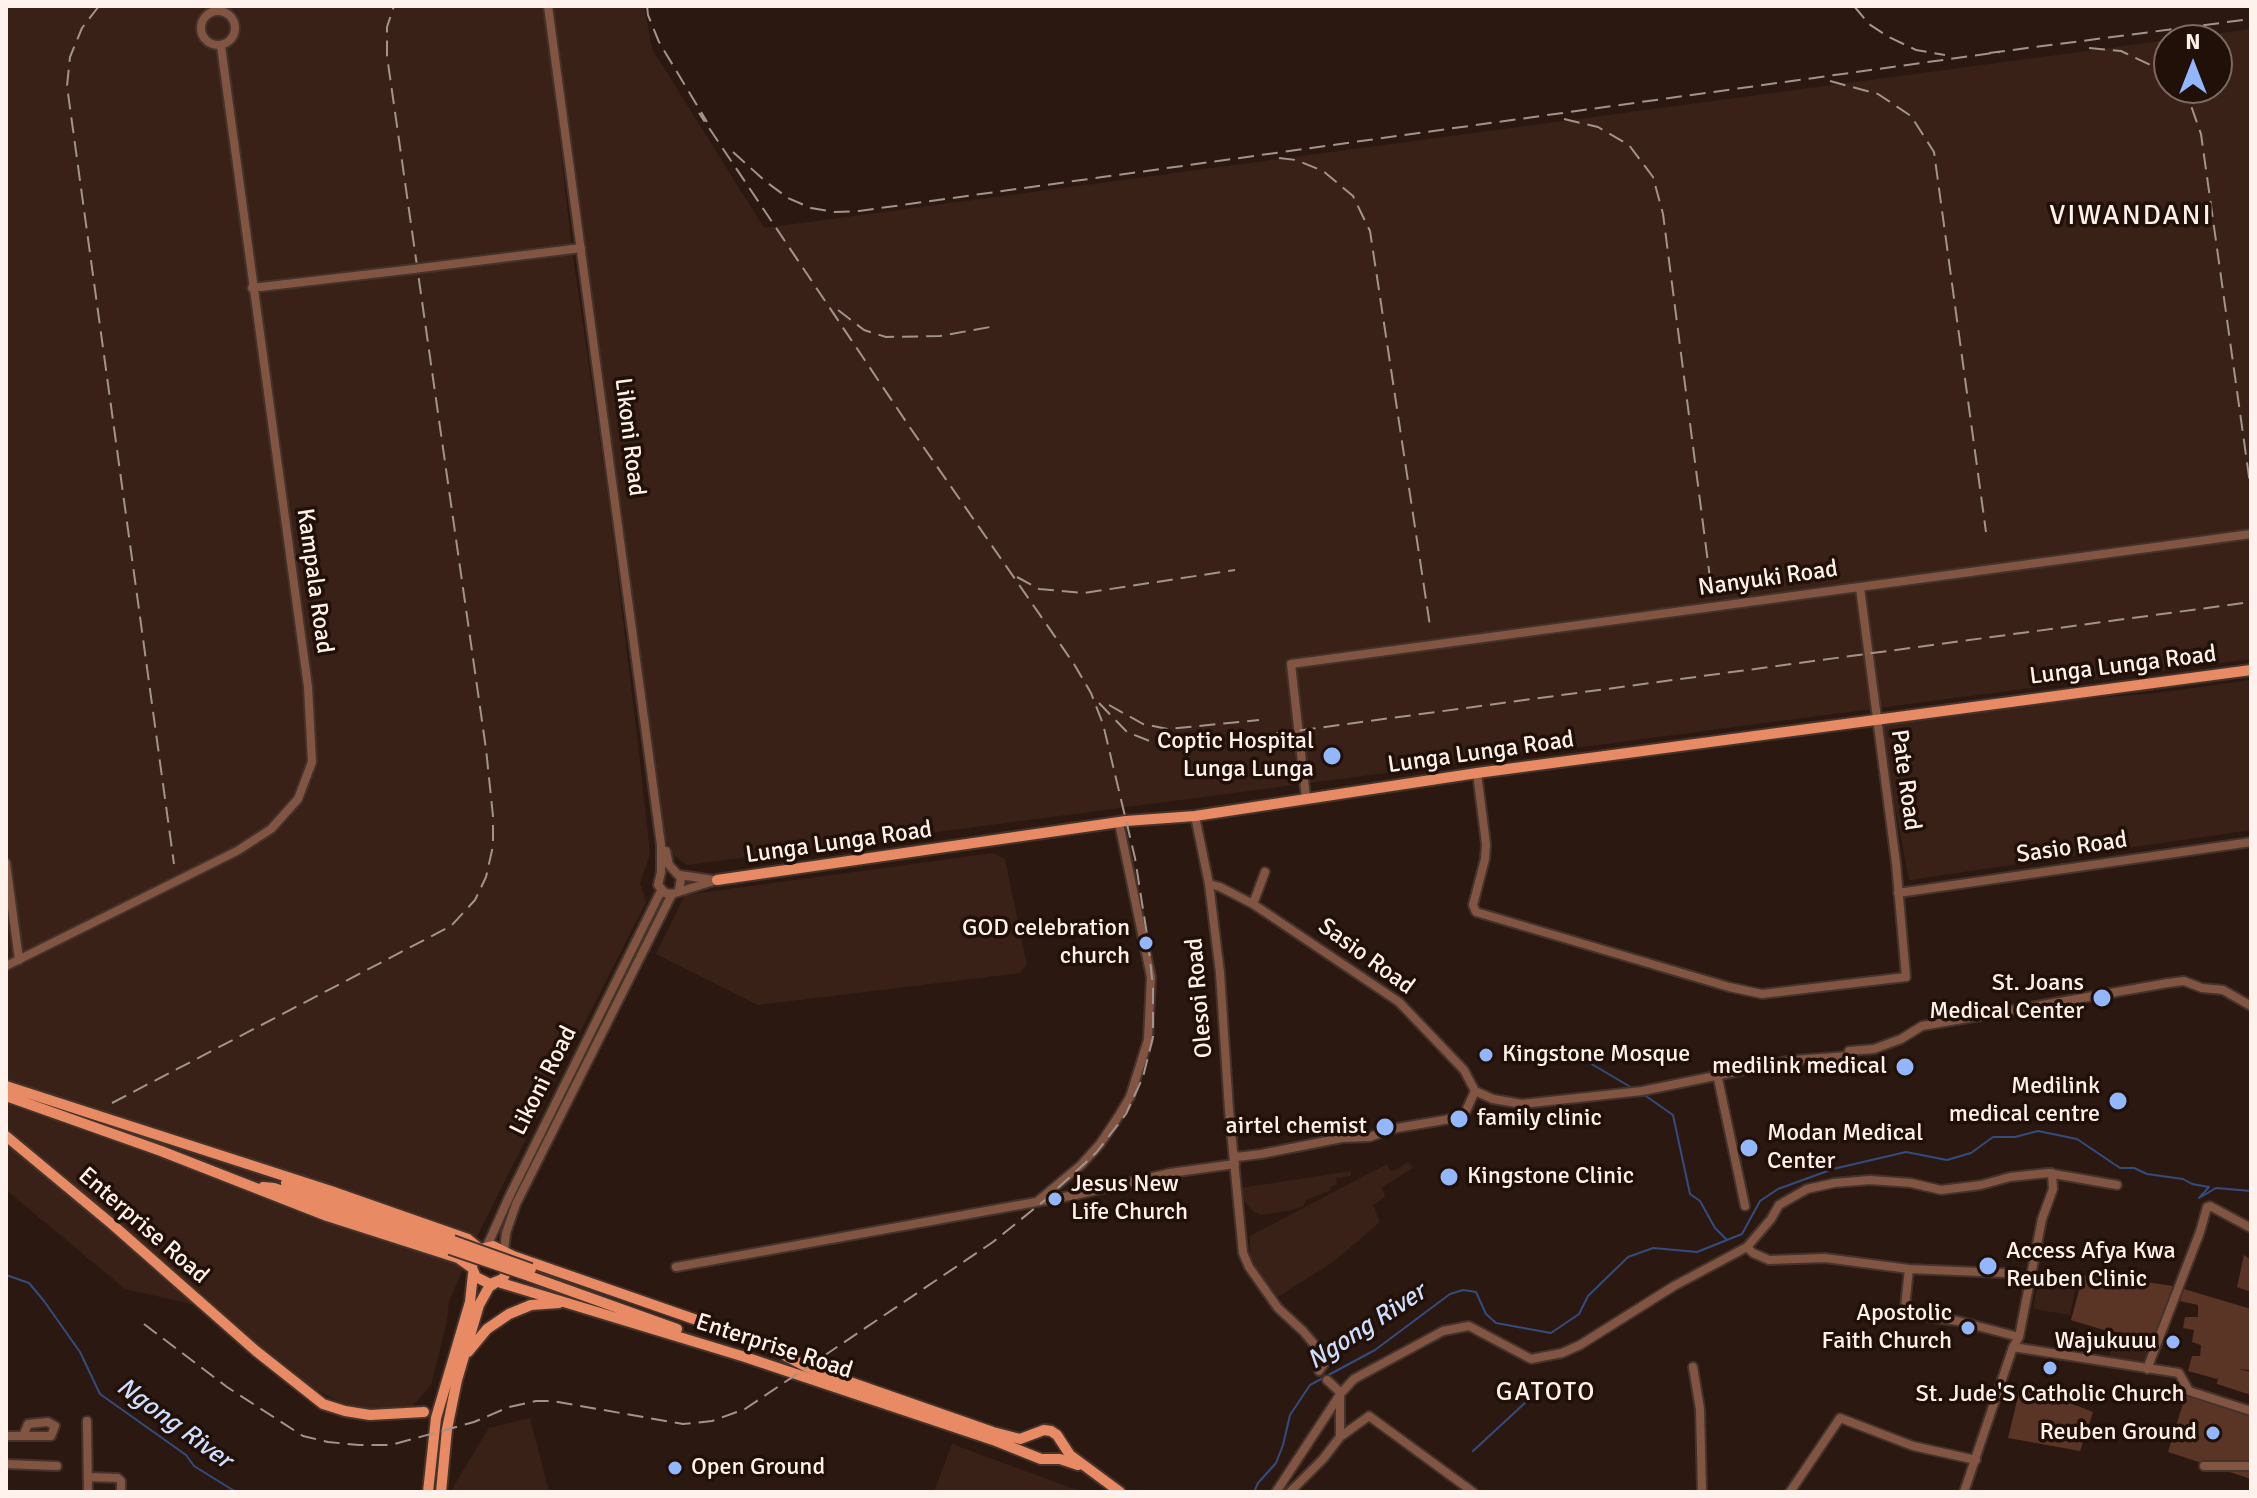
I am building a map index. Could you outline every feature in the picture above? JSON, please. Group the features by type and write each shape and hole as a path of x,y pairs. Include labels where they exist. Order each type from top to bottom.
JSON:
{"main road":[{"name":"Lunga Lunga Road","path":"717,880 1119,823 1195,816 1876,718 2251,670"},
{"path":"6,1086 261,1167 468,1239 484,1248 505,1252 509,1270 485,1294 463,1357 449,1422 441,1492"},
{"name":"Enterprise Road","path":"6,1096 161,1151 327,1216 458,1258 473,1270"},
{"name":"Enterprise Road","path":"6,1136 256,1351 323,1404 364,1415 424,1412"},
{"path":"261,1167 277,1180 291,1185 723,1335 757,1341"},
{"path":"252,1187 274,1188 289,1193 729,1348 745,1357"},
{"path":"428,1492 436,1418 473,1290 472,1259 484,1248"},
{"name":"Enterprise Road","path":"505,1252 757,1341 807,1367 964,1423 1015,1439 1035,1435"},
{"path":"473,1270 480,1280 496,1283"},
{"name":"Enterprise Road","path":"496,1283 573,1303 745,1357 1035,1455"},
{"path":"473,1290 480,1289 485,1294"},
{"path":"463,1357 487,1329 509,1314 531,1305 573,1303"},
{"path":"424,1412 454,1398"},
{"path":"424,1412 449,1422"},
{"path":"1084,1468 1062,1445 1057,1435 1044,1430 1035,1435 1031,1446 1035,1455 1045,1460 1067,1461 1084,1468 1120,1492"},
{"path":"1052,1459 1060,1452 1062,1445"}],"street":[{"name":"Likoni Road","path":"549,6 661,845 661,872"},
{"name":"Likoni Road","path":"549,6 661,826 669,865 677,872"},
{"path":"212,11 230,15 235,26 231,37 221,46 209,41 202,31 203,19 212,11"},
{"name":"Kampala Road","path":"6,966 237,851 282,819 298,799 308,778 313,748 308,687 221,46"},
{"path":"252,288 581,248"},
{"name":"Nanyuki Road","path":"1306,798 1291,664 2251,534"},
{"name":"Pate Road","path":"1477,773 1486,844 1473,905 1476,912 1762,994 1906,977 1860,588"},
{"name":"Olesoi Road","path":"1195,816 1209,884 1220,973 1243,1253 1249,1267 1278,1308 1325,1357 1326,1361 1319,1371"},
{"path":"1039,1201 1081,1165 1112,1126 1130,1097 1148,1040 1151,977 1119,823"},
{"name":"Sasio Road","path":"1898,893 2251,842"},
{"path":"6,863 19,960"},
{"path":"505,1252 506,1233 516,1204 682,882 677,872 661,872 657,882 661,891 676,892"},
{"name":"Lunga Lunga Road","path":"677,872 717,880"},
{"path":"1253,904 1265,872"},
{"name":"Lunga Lunga Road","path":"676,892 717,880"},
{"name":"Sasio Road","path":"1209,884 1253,904 1399,1002 1464,1070 1475,1091"},
{"name":"Likoni Road","path":"484,1248 661,891"},
{"path":"676,1267 1039,1201 1237,1157 1342,1138 1370,1137 1391,1129 1450,1119 1465,1113 1475,1091 1493,1099 1522,1104 1638,1092 1793,1060 1849,1056 1849,1051 1874,1049 1901,1039 1922,1026 2184,981 2202,988 2223,990 2251,1006"},
{"path":"1717,1074 1745,1206"},
{"path":"1276,1492 1340,1395 1354,1379 1443,1331 1457,1327 1469,1326 1531,1359 1562,1353 1674,1286 1747,1247 1779,1205 1807,1189 1870,1180 1911,1183 1941,1190 1981,1185 2010,1177 2052,1173 2117,1185"},
{"path":"1964,1492 2019,1337 2042,1219 2053,1189 2052,1173"},
{"path":"2147,1369 2207,1207 2251,1228"},
{"path":"1747,1247 1769,1260 1825,1258 1909,1269 2004,1273 2031,1279"},
{"path":"1909,1269 1905,1307 1909,1310 1927,1317 1958,1321 2019,1337"},
{"path":"2013,1347 2179,1373 2189,1391 2251,1411"},
{"path":"1693,1367 1700,1409 1702,1492"},
{"path":"1327,1380 1340,1395 1340,1437"},
{"path":"1290,1492 1340,1437 1363,1418 1372,1416 1473,1492"},
{"path":"1790,1492 1840,1418 1913,1446 1976,1460"},
{"path":"87,1421 88,1492"},
{"path":"6,1436 23,1436"},
{"path":"6,1464 57,1466"},
{"path":"2204,1466 2251,1466"},
{"path":"88,1477 120,1478 121,1492"}],"shaded area":[{"path":"6,6 544,6 572,249 608,497 638,743 650,854 640,883 646,902 479,1232 449,1301 431,1385 410,1409 372,1411 340,1402 313,1388 196,1305 125,1289 6,1190"},
{"path":"554,6 644,6 652,49 764,228 2153,42 2153,104 2233,104 2233,31 2251,29 2251,659 687,865 673,855 664,835"},
{"path":"2251,680 2251,830 1909,880 1879,721 2019,704 2158,693"},
{"path":"994,853 1005,859 1027,965 1020,973 758,1005 656,954 685,895"},
{"path":"1408,1162 1413,1168 1382,1187 1385,1197 1373,1205 1380,1222 1333,1262 1273,1300 1250,1260 1250,1236 1387,1164 1391,1172"},
{"path":"1351,1171 1351,1176 1336,1178 1337,1185 1331,1186 1331,1190 1306,1200 1303,1206 1292,1210 1261,1215 1242,1199 1241,1188"},
{"path":"2244,1255 2251,1260 2251,1292 2237,1287"},
{"path":"2097,1275 2173,1286 2155,1336 2107,1331 2071,1320 2083,1276"},
{"path":"2038,1280 2076,1286 2070,1315 2033,1309"},
{"path":"2184,1289 2251,1309 2251,1370 2238,1369 2251,1372 2251,1395 2217,1384 2218,1377 2188,1371 2192,1356 2200,1356 2201,1345 2192,1342 2194,1330 2183,1328 2185,1317 2198,1317 2198,1305 2180,1301"},
{"path":"2115,1334 2155,1340 2146,1365 2108,1360"},
{"path":"2021,1384 2093,1412 2080,1451 2008,1438"},
{"name":"Reuben Ground","path":"2186,1394 2251,1414 2251,1479 2168,1452"},
{"path":"530,1418 549,1492 450,1492 489,1428"},
{"path":"952,1444 1082,1492 934,1492"}],"waterway":[{"path":"1583,1059 1634,1089"},
{"path":"1643,1094 1673,1115 1690,1194 1700,1201 1715,1228 1727,1240"},
{"name":"Ngong River","path":"1254,1492 1276,1463 1290,1415 1310,1385 1375,1350 1450,1294 1463,1290 1476,1292 1486,1314 1496,1323 1551,1333 1579,1314 1588,1296 1628,1257 1653,1248 1697,1252 1742,1234 1760,1201 1778,1189 1833,1169 1906,1152 1947,1160 1971,1153 1993,1137 2015,1137 2038,1131 2077,1139 2120,1168 2134,1168 2147,1174 2183,1179 2209,1187 2199,1198 2216,1188 2251,1191"},
{"name":"Ngong River","path":"6,1275 29,1283 44,1301 80,1352 100,1394 186,1455 194,1466 236,1492"},
{"path":"1473,1451 1540,1389"}],"railway":[{"path":"99,6 82,28 70,57 67,86 174,864"},
{"path":"112,1103 451,926 475,900 486,877 493,846 486,749 387,56 387,27 394,6"},
{"path":"647,6 659,42 707,122"},
{"path":"1854,6 1869,24 1887,36 1916,50 1945,55"},
{"path":"1989,53 2251,19"},
{"path":"2089,48 2121,51 2153,66"},
{"path":"733,152 788,198 811,208 835,212 859,211 2000,52"},
{"path":"1830,81 1878,94 1911,116 1934,152 1986,532"},
{"path":"2190,104 2201,134 2251,491"},
{"path":"144,1324 227,1387 303,1436 328,1442 391,1445 536,1401 552,1401 683,1424 712,1421 745,1409 993,1242 1096,1153 1126,1114 1143,1077 1153,1037 1153,988 1148,941 1135,858 1103,724 1091,693 699,113"},
{"path":"1564,119 1598,127 1629,145 1653,177 1663,214 1711,586"},
{"path":"1279,158 1296,160 1323,171 1353,196 1370,231 1430,626"},
{"path":"838,310 864,330 886,337 940,336 990,327"},
{"path":"1017,577 1039,589 1084,593 1235,570"},
{"path":"1099,703 1127,732 1152,742 1178,745 2251,602"},
{"path":"1109,705 1143,724 1168,729 1259,720"}],"place":[{"name":"Coptic Hospital Lunga Lunga","path":"1332,756"},
{"name":"GOD celebration church","path":"1146,943"},
{"name":"St. Joans Medical Center","path":"2102,998"},
{"name":"Kingstone Mosque","path":"1486,1055"},
{"name":"medilink medical","path":"1905,1067"},
{"name":"Medilink medical centre","path":"2118,1101"},
{"name":"family clinic","path":"1459,1119"},
{"name":"airtel chemist","path":"1385,1127"},
{"name":"Modan Medical Center","path":"1749,1148"},
{"name":"Kingstone Clinic","path":"1449,1177"},
{"name":"Jesus New Life Church","path":"1055,1199"},
{"name":"Access Afya Kwa Reuben Clinic","path":"1988,1266"},
{"name":"Apostolic Faith Church","path":"1968,1328"},
{"name":"Wajukuuu","path":"2173,1342"},
{"name":"St. Jude'S Catholic Church","path":"2050,1368"},
{"name":"Reuben Ground","path":"2213,1433"},
{"name":"Open Ground","path":"675,1468"}],"district":[{"name":"VIWANDANI","path":"2131,217"},
{"name":"GATOTO","path":"1546,1393"}]}
